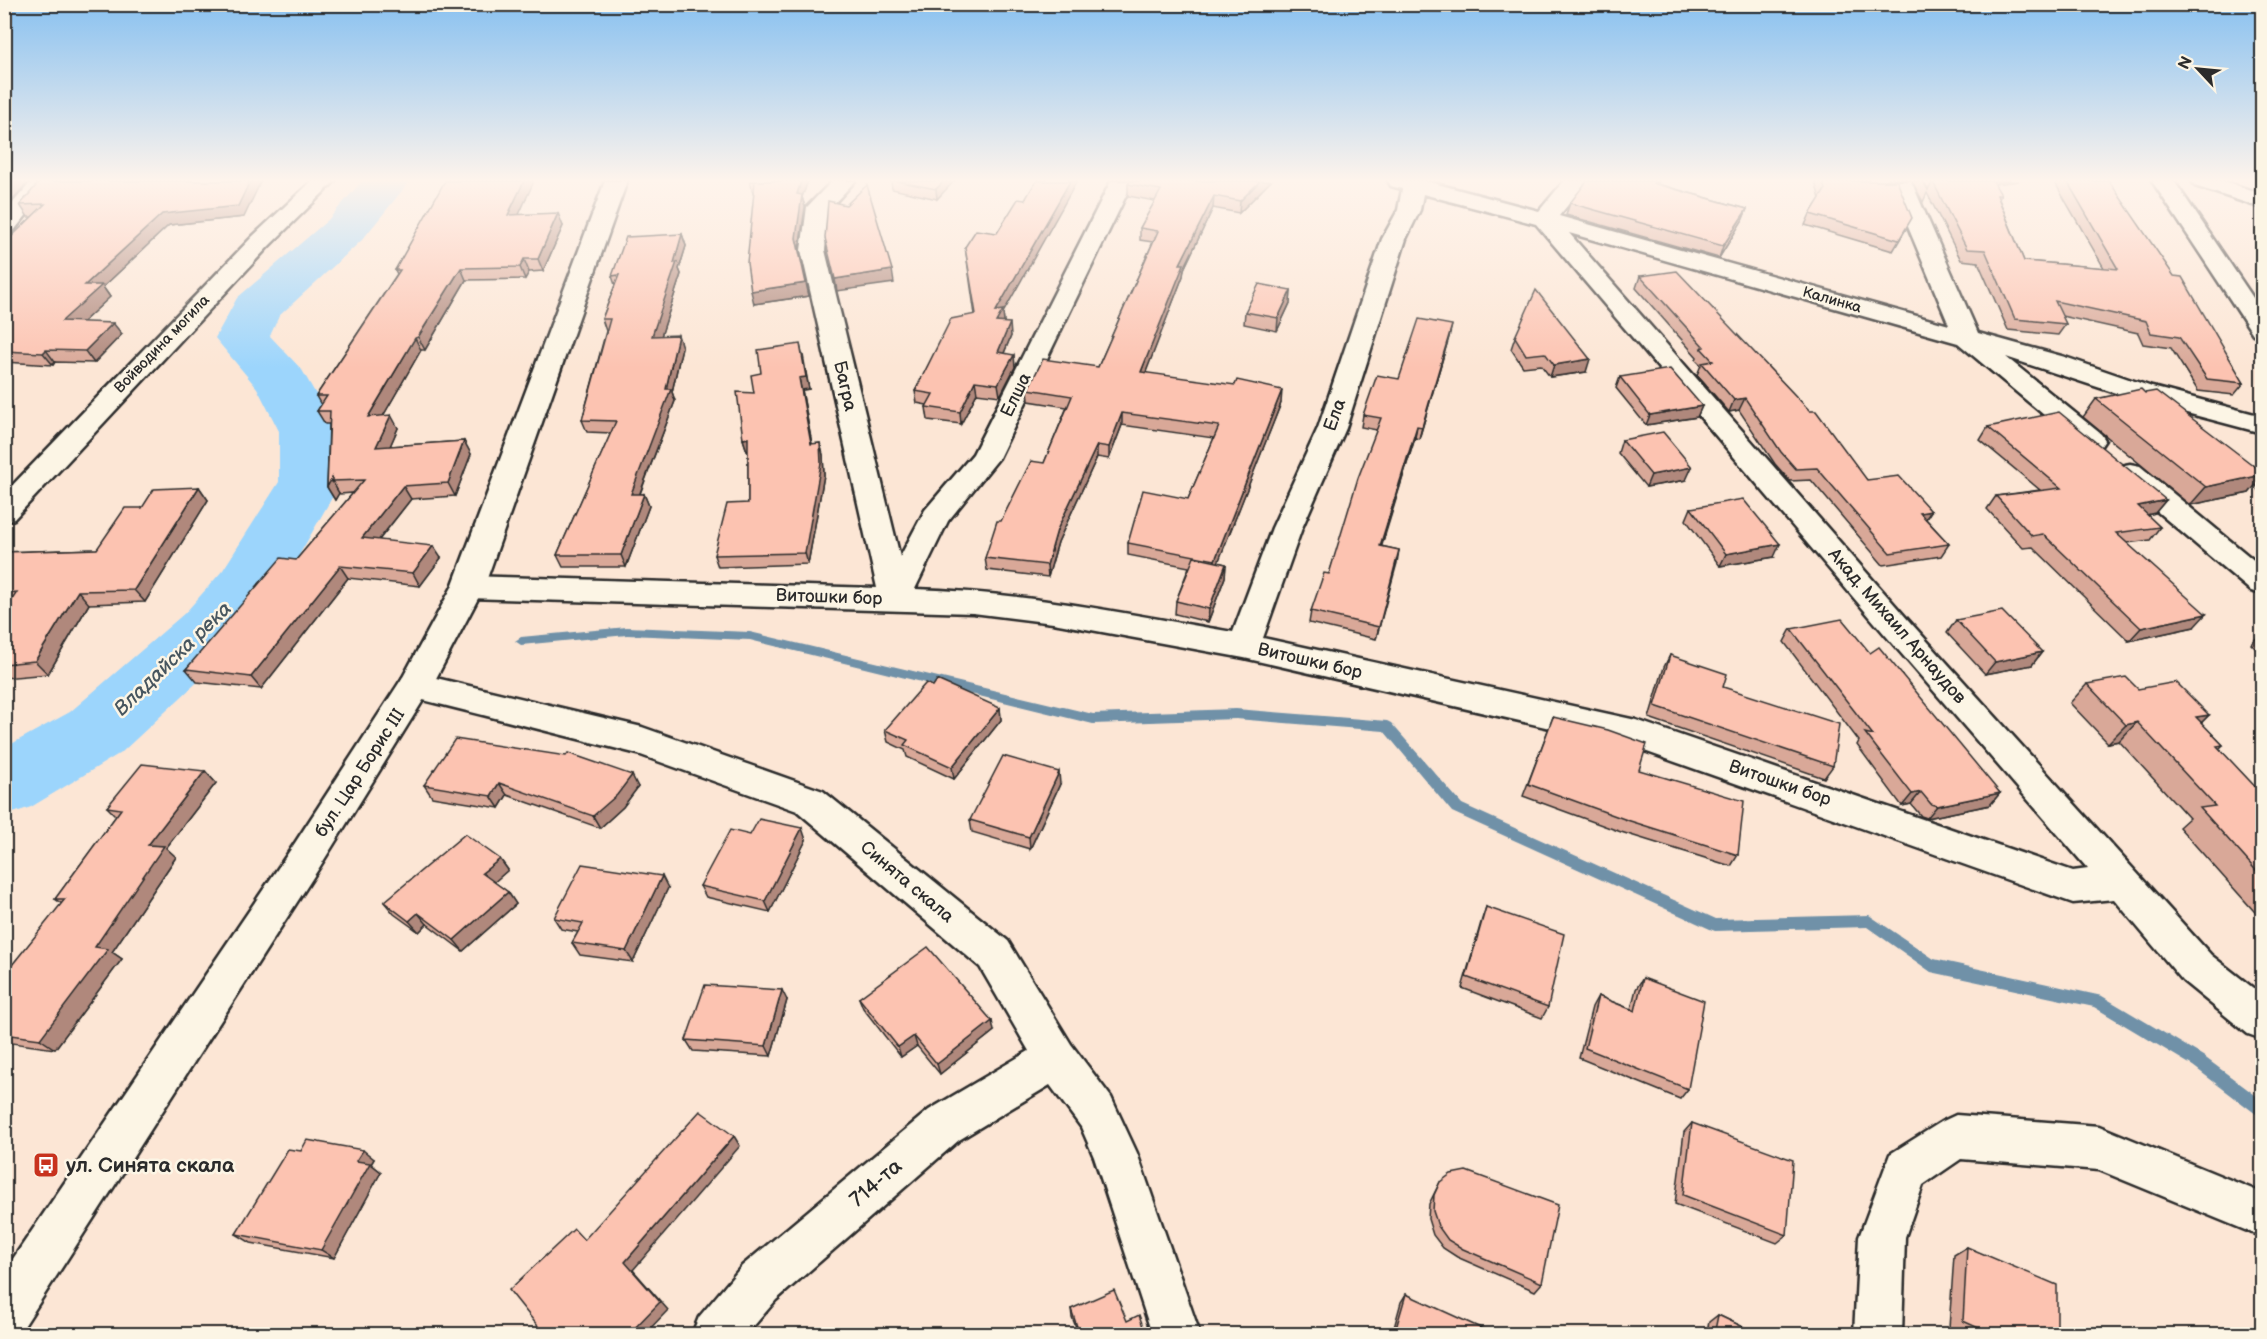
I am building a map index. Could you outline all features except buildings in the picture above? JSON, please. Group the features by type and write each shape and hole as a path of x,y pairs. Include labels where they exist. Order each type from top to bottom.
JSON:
{"street":[{"name":"Войводина могила","path":"4,512 259,243"},
{"name":"бул. Цар Борис III","path":"4,1314 306,857 415,686 468,587 593,243"},
{"name":"Багра","path":"814,243 813,250 895,599"},
{"name":"Елша","path":"895,599 935,517 985,458 1091,243"},
{"name":"Ела","path":"1244,646 1287,528 1332,428 1392,243"},
{"name":"Акад. Михаил Арнаудов","path":"1565,243 1898,629 2123,882 2196,968 2262,1020"},
{"name":"Калинка","path":"1631,243 2056,363 2143,393 2262,425"},
{"path":"1927,243 1967,338 2262,583"},
{"path":"2205,243 2262,329"},
{"name":"Витошки бор","path":"468,587 973,602 1053,612 1244,646 1636,734 2073,886 2123,882"},
{"name":"Синята скала","path":"415,686 642,741 810,801 994,954 1056,1058 1096,1112 1115,1153 1176,1335"},
{"name":"714-та","path":"716,1335 759,1283 944,1125 1056,1058"},
{"path":"1878,1335 1882,1237 1906,1170 1956,1137 2098,1148 2262,1215"}],"waterway":[{"name":"Владайска река","path":"4,785 96,732 210,630 247,587 310,482 308,431 282,382 242,338 256,309 330,243"},
{"path":"521,641 627,631 750,636 1093,719 1236,714 1387,726 1457,808 1715,925 1869,921 1931,965 2097,1001 2198,1061 2262,1109"}],"place":[{"name":"ул. Синята скала","path":"46,1165"}]}
